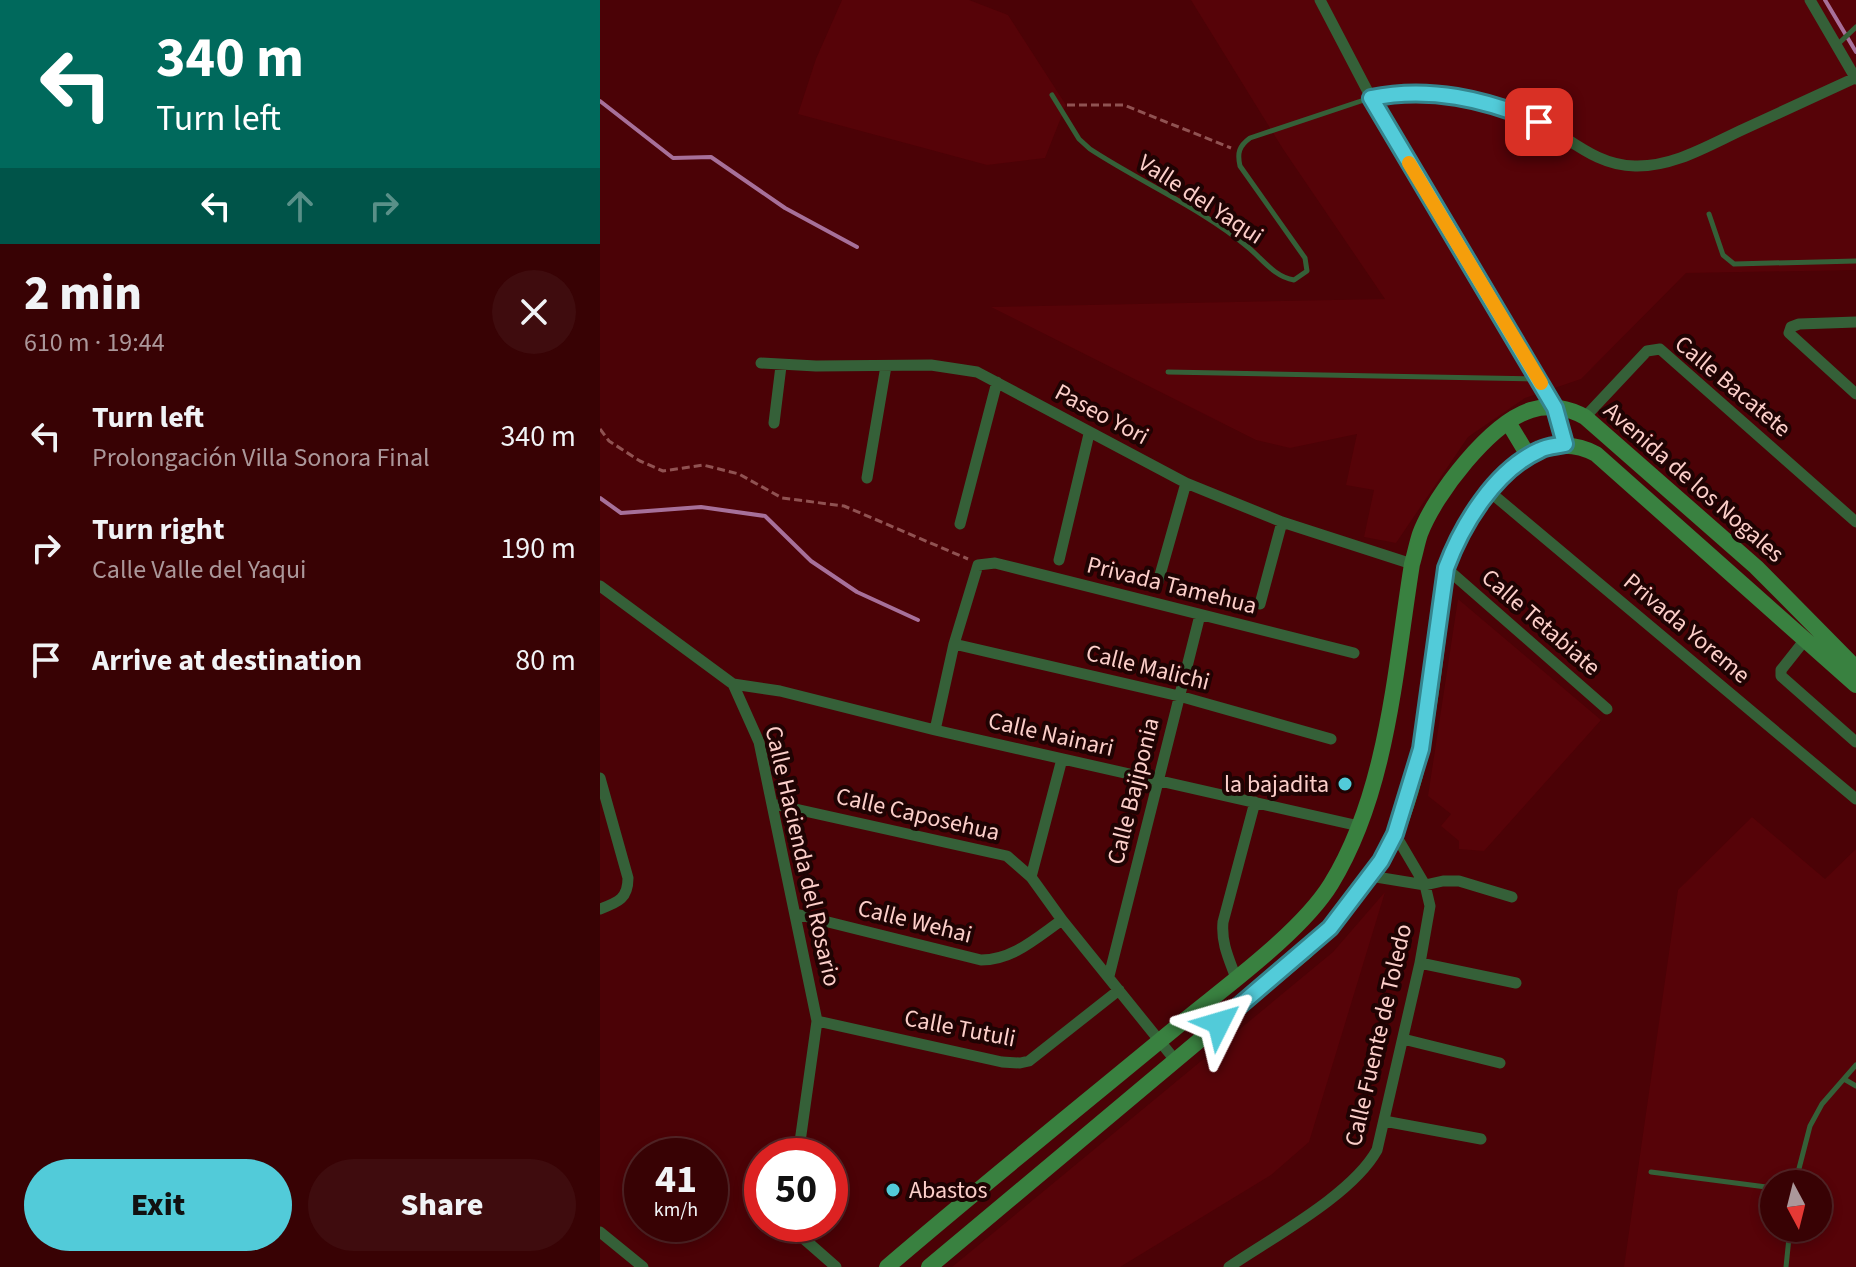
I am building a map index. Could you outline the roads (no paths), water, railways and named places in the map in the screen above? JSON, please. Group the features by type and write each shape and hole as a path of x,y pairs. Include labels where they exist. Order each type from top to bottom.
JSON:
{"main road":[{"name":"Avenida de los Nogales","path":"887,1267 1236,978 1297,924 1330,885 1359,826 1384,737 1412,564 1421,533 1434,506 1474,455 1508,422 1529,410 1555,408 1574,411 1585,417 1756,567 1853,661"},
{"path":"1508,422 1529,457"},
{"name":"Avenida de los Nogales","path":"1565,444 1583,447 1608,463 1856,685"},
{"path":"929,1267 1330,928 1370,876 1395,834 1421,749 1446,568 1466,525 1490,492 1529,457 1540,449 1565,444"}],"street":[{"path":"1320,0 1371,98 1555,408 1565,444"},
{"path":"1371,98 1398,93 1439,93 1493,105 1539,122 1605,161 1653,166 1688,155 1855,78 1810,0"},
{"path":"1856,322 1799,324 1791,327 1789,333 1856,394"},
{"name":"Calle Bacatete","path":"1585,417 1647,351 1660,349 1856,522"},
{"name":"Paseo Yori","path":"761,363 781,366 956,367 977,372 1186,483 1282,522 1412,564"},
{"path":"774,423 781,366"},
{"path":"867,478 886,366"},
{"path":"960,524 997,382"},
{"path":"1059,560 1089,434"},
{"path":"1158,582 1186,483"},
{"name":"Privada Yoreme","path":"1490,492 1856,799"},
{"path":"1260,604 1282,522"},
{"name":"Privada Tamehua","path":"954,644 978,565 995,563 1354,653"},
{"name":"Calle Tetabiate","path":"1446,568 1607,709"},
{"name":"Calle Hacienda del Rosario","path":"600,586 733,684 759,742 817,1021 801,1138"},
{"name":"Calle Bajiponia","path":"1109,976 1200,615"},
{"path":"1804,641 1781,670 1781,676 1856,742"},
{"path":"935,730 954,644"},
{"name":"Calle Malichi","path":"954,644 1179,696 1331,739"},
{"name":"Calle Nainari","path":"733,684 780,691 935,730 1359,826"},
{"path":"1031,877 1062,759"},
{"path":"600,778 628,878 628,889 616,903 600,909"},
{"path":"1236,978 1225,951 1223,922 1255,802"},
{"name":"Calle Caposehua","path":"773,804 1007,856 1031,877 1175,1060"},
{"name":"Calle Fuente de Toledo","path":"1229,1267 1354,1180 1368,1166 1377,1150 1430,906 1425,885 1395,834"},
{"path":"1370,876 1425,885 1459,881 1512,897"},
{"name":"Calle Wehai","path":"796,914 981,960 1011,955 1062,920"},
{"path":"1420,963 1516,983"},
{"name":"Calle Tutuli","path":"817,1021 1002,1062 1020,1063 1040,1053 1119,990"},
{"path":"1403,1039 1500,1063"},
{"path":"1384,1121 1481,1139"},
{"path":"600,1232 643,1267"},
{"path":"808,1242 836,1267"}],"lane":[{"path":"1836,46 1856,27"},
{"name":"Valle del Yaqui","path":"1052,95 1079,139 1090,149 1231,234 1285,279 1300,278 1307,271 1305,258 1240,166 1239,151 1250,138 1371,98"},
{"path":"1709,214 1723,255 1734,264 1856,261"},
{"path":"1168,372 1538,379"},
{"path":"1799,1170 1810,1126 1822,1104 1856,1065"},
{"path":"1844,1079 1856,1086"},
{"path":"1651,1172 1760,1186"},
{"path":"1786,1267 1789,1242"}],"waterway":[{"path":"1825,0 1856,52"},
{"path":"600,101 673,158 711,157 785,208 857,247"},
{"path":"600,498 621,513 701,507 765,516 811,561 857,592 918,620"}],"place":[{"name":"la bajadita","path":"1345,784"},
{"name":"Abastos","path":"893,1190"}]}
